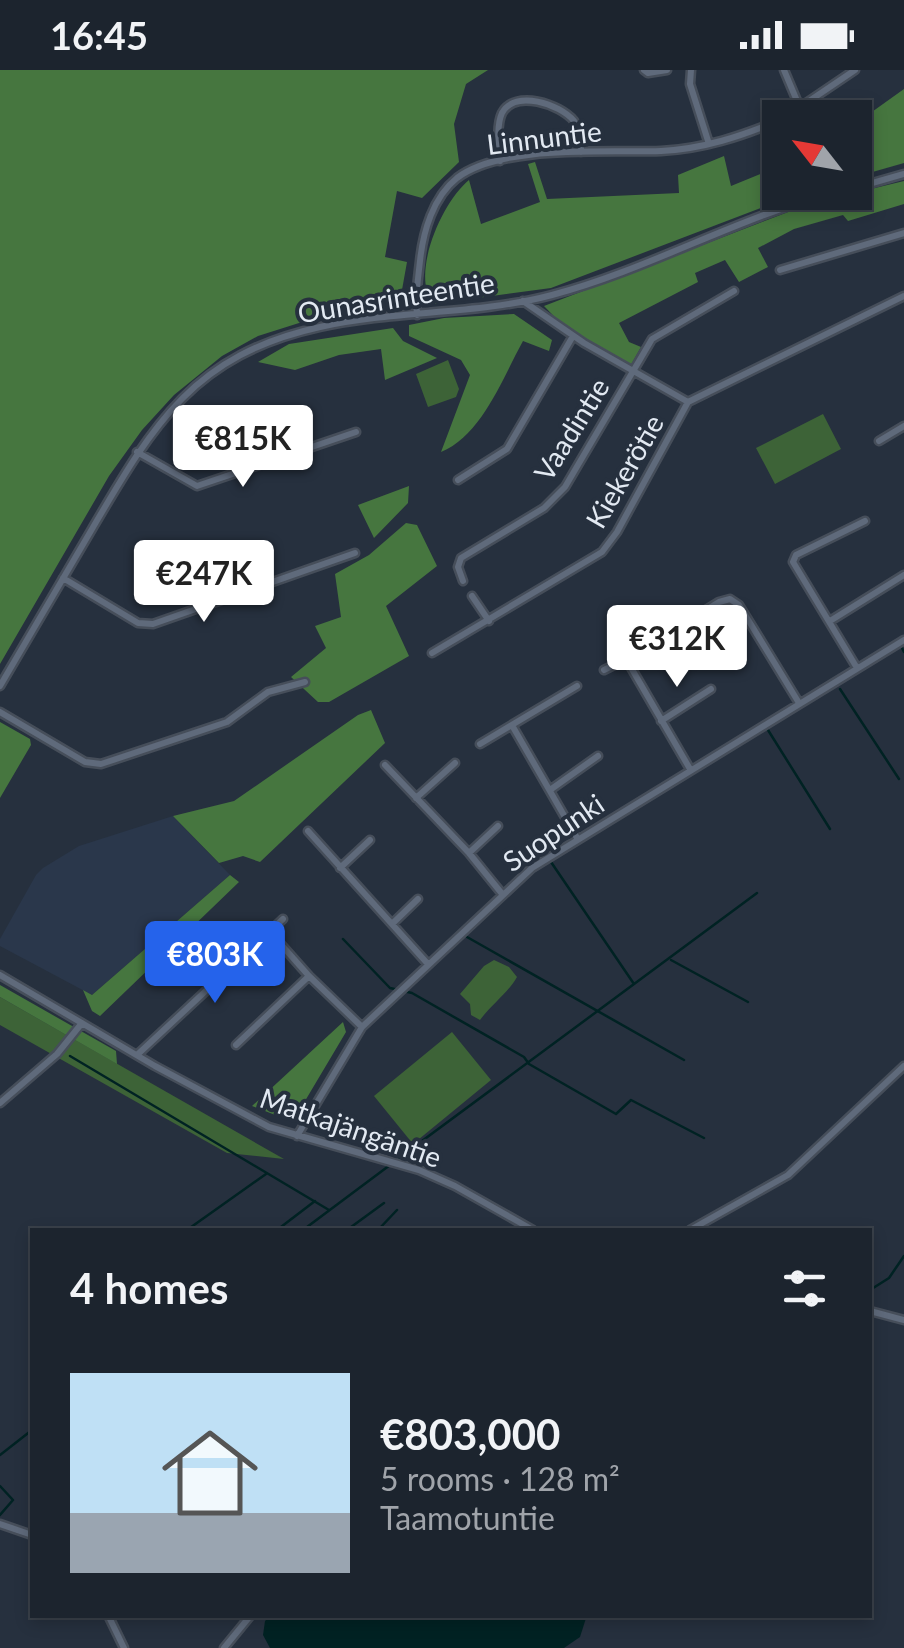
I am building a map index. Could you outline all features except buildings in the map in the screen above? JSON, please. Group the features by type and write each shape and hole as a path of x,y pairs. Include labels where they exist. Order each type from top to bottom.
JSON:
{"street":[{"path":"644,70 667,70"},
{"path":"690,70 690,84 709,144"},
{"path":"784,70 796,100"},
{"name":"Linnuntie","path":"812,100 856,70"},
{"path":"500,161 501,116 511,103 519,100 566,114 575,122 581,152"},
{"name":"Linnuntie","path":"416,315 421,250 433,212 444,192 475,168 533,155 664,151 709,144 762,128"},
{"path":"872,183 904,174"},
{"name":"Ounasrinteentie","path":"0,686 138,452 161,420 196,385 257,348 322,327 522,300 622,273 775,210"},
{"path":"780,270 904,233"},
{"path":"633,370 656,335 734,292"},
{"name":"Kiekerötie","path":"432,653 604,550 688,402 904,296"},
{"path":"522,300 573,336 688,402"},
{"path":"458,480 506,449 573,336"},
{"name":"Vaadintie","path":"463,581 458,567 461,558 544,508 565,487 633,370"},
{"path":"880,441 904,426"},
{"path":"138,452 198,486 356,432"},
{"path":"857,668 793,559 865,521"},
{"path":"63,578 138,623 153,624 355,553"},
{"path":"830,622 904,575"},
{"path":"472,596 489,621"},
{"path":"604,670 730,599 739,605 799,703"},
{"name":"Suopunki","path":"296,1136 362,1027 545,858 904,640"},
{"path":"626,659 690,770"},
{"path":"0,712 84,762 101,764 227,722 268,692 305,682"},
{"path":"480,744 577,686"},
{"path":"661,721 712,689"},
{"path":"514,727 578,838"},
{"path":"550,790 598,756"},
{"path":"416,798 455,763"},
{"path":"384,765 503,895"},
{"path":"469,854 498,826"},
{"path":"308,831 427,963"},
{"path":"340,868 370,840"},
{"path":"392,924 418,899"},
{"path":"137,1054 283,919"},
{"path":"269,931 362,1027"},
{"name":"Matkajängäntie","path":"0,974 244,1115 296,1136 419,1170 529,1228"},
{"path":"236,1045 309,976"},
{"path":"0,1103 57,1054 82,1023"},
{"path":"694,1228 788,1175 904,1066"},
{"path":"872,1311 904,1320"},
{"path":"0,1524 30,1534"},
{"path":"109,1618 124,1648"},
{"path":"224,1648 249,1618"}],"shaded area":[{"path":"173,816 230,875 92,995 0,946 0,939 43,868 79,846"},
{"path":"586,1618 580,1637 564,1648 270,1648 263,1635 265,1621"}],"green space":[{"path":"0,70 488,70 466,84 454,124 459,162 422,198 397,191 385,257 407,262 400,301 378,298 258,336 222,356 174,395 142,430 109,476 0,664"},
{"path":"904,89 904,163 872,172 872,112"},
{"path":"724,156 731,186 762,173 762,207 551,288 433,304 425,275 432,239 449,204 469,180 481,224 540,202 528,164 535,162 547,199 679,193 678,175"},
{"path":"904,181 904,204 848,221 843,215 794,229 758,248 768,267 739,282 725,260 695,273 698,282 619,323 629,342 641,347 631,365 573,336 544,306 793,210 872,210 872,189"},
{"path":"514,314 552,340 549,351 523,341 479,419 468,433 441,452 470,375 461,360 409,336 409,325 444,318"},
{"path":"393,328 403,341 437,358 385,380 381,349 339,355 295,370 258,362 289,344"},
{"path":"448,360 459,389 456,397 428,407 416,374"},
{"path":"823,414 841,449 775,484 756,448"},
{"path":"409,486 408,503 374,538 358,505"},
{"path":"406,523 417,525 437,566 386,606 409,656 329,702 318,702 291,677 326,648 315,626 341,617 335,574 369,555"},
{"path":"371,710 385,743 260,862 243,856 219,863 173,816 234,801 358,715"},
{"path":"0,722 30,739 31,745 0,798"},
{"path":"230,875 239,882 100,1016 92,1011 83,990 92,995"},
{"path":"494,960 509,967 517,977 480,1020 471,1015 470,1004 460,994"},
{"path":"0,985 116,1051 117,1064 0,997"},
{"path":"0,997 284,1159 227,1153 0,1025"},
{"path":"343,1022 346,1032 302,1106 283,1118 252,1106"},
{"path":"452,1032 491,1080 413,1144 374,1096"}],"waterway":[{"path":"902,648 904,652"},
{"path":"840,689 899,779"},
{"path":"768,730 830,829"},
{"path":"551,862 634,984"},
{"path":"399,1158 757,893"},
{"path":"467,937 684,1060"},
{"path":"343,939 390,988 412,993 616,1114 631,1100 704,1138"},
{"path":"671,960 748,1002"},
{"path":"70,1056 329,1210"},
{"path":"306,1228 390,1165"},
{"path":"190,1228 266,1174"},
{"path":"280,1228 315,1201"},
{"path":"350,1228 384,1203"},
{"path":"380,1228 397,1210"},
{"path":"872,1289 889,1278 904,1256"},
{"path":"0,1455 30,1432"},
{"path":"0,1486 13,1500 0,1515"}]}
